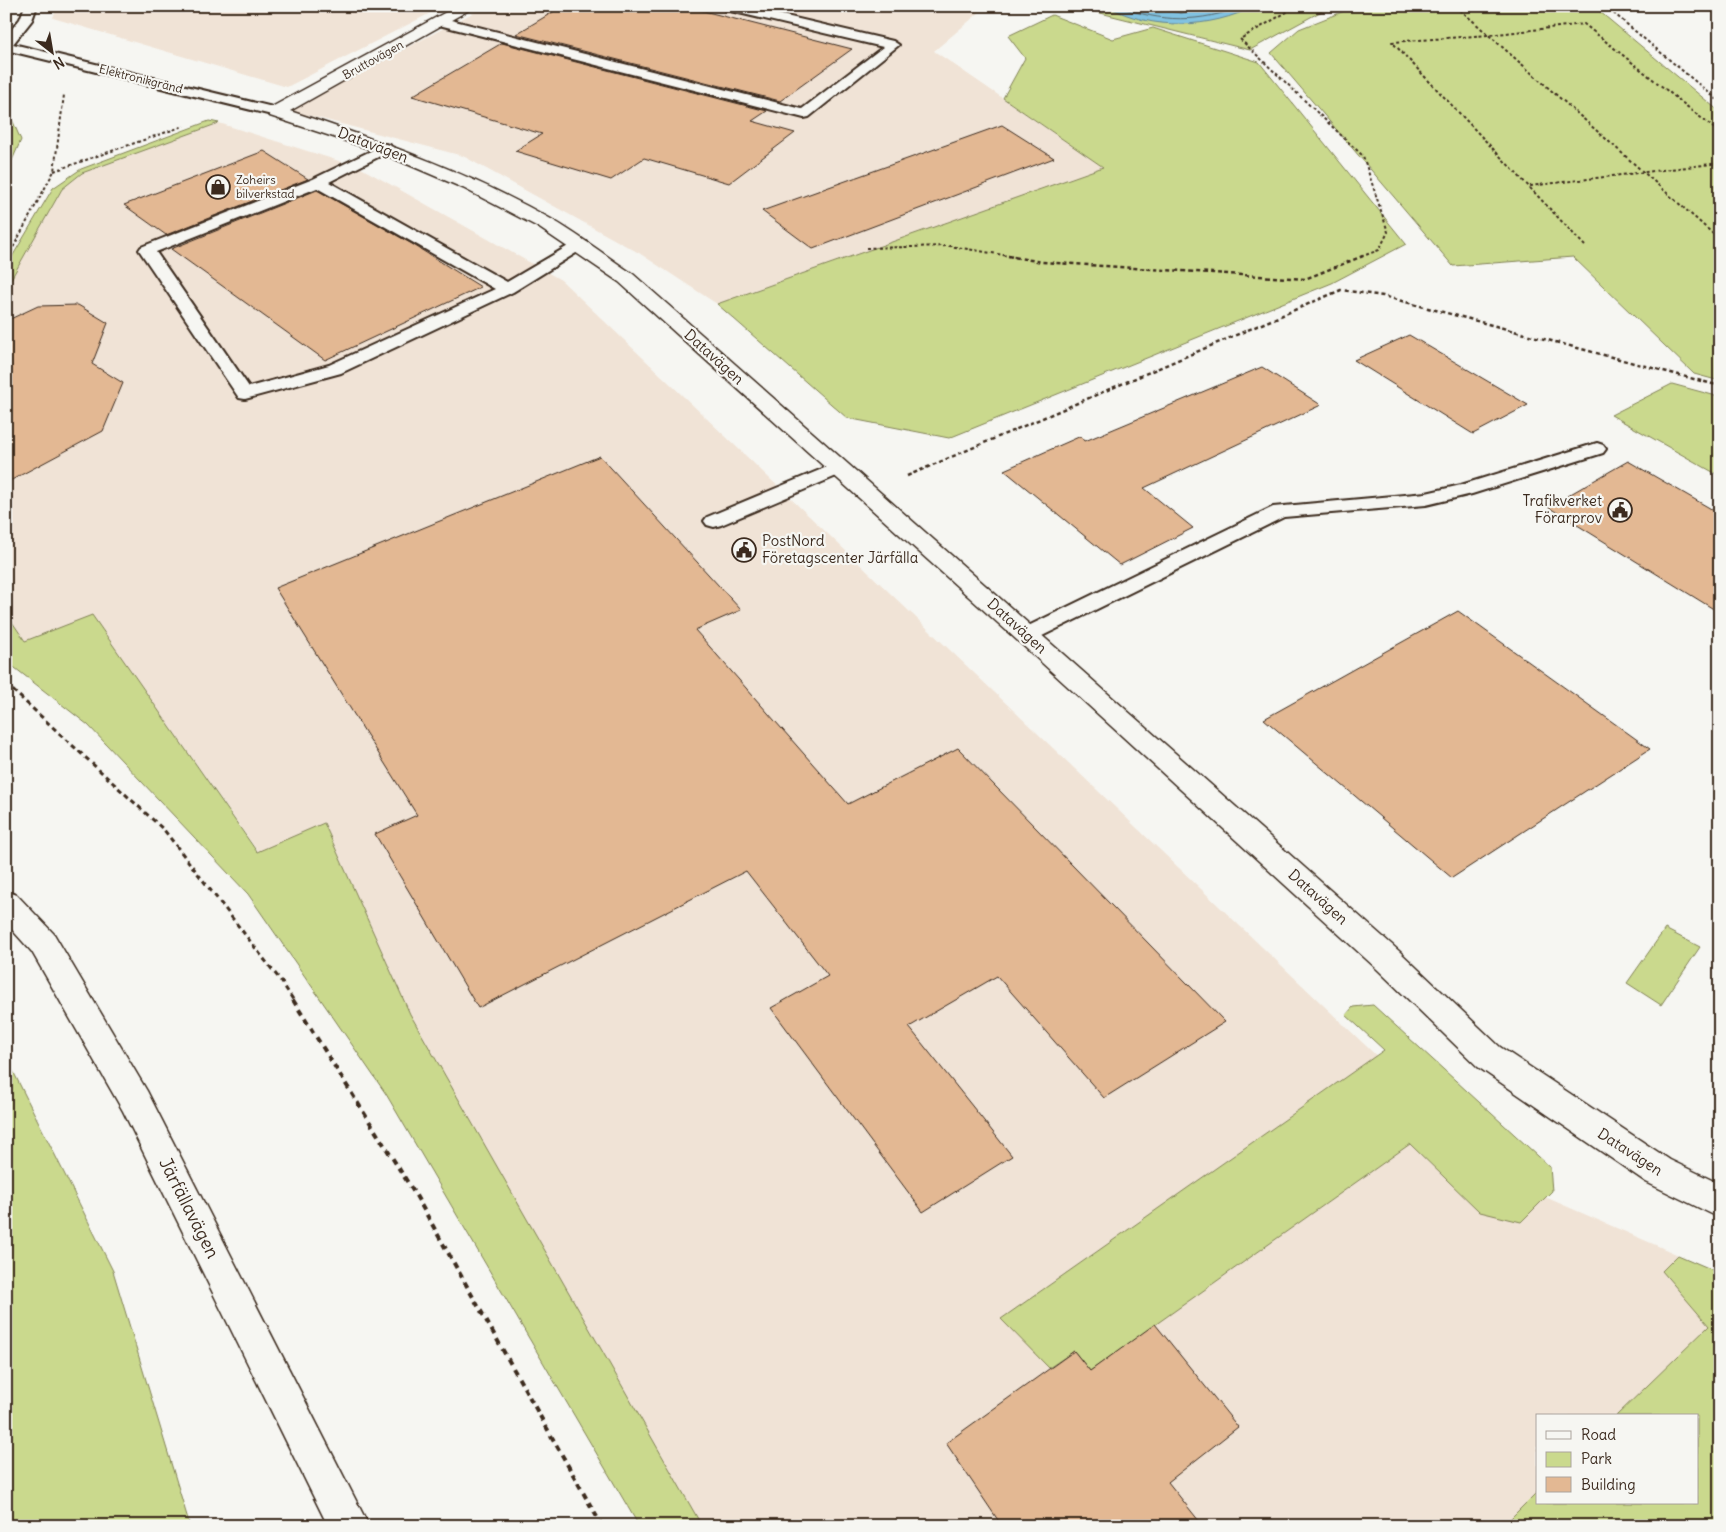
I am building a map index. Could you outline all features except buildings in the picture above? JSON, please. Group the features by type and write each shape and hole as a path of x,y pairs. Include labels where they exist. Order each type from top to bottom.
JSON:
{"street":[{"name":"Bruttovägen","path":"276,112 468,6"},
{"name":"Datavägen","path":"276,112 385,148 469,184 546,223 581,245 626,278 1027,635 1373,947 1489,1057 1658,1171 1720,1202"},
{"name":"Järfällavägen","path":"6,903 42,943 135,1101 349,1526"}],"lane":[{"name":"Elektronikgränd","path":"31,6 26,20 6,45 276,112"},
{"path":"442,22 804,114 893,44 726,6"},
{"path":"385,148 318,182 147,250 245,394 335,369 507,290 581,245"},
{"path":"318,182 507,290"},
{"path":"1027,635 1280,511 1426,499 1465,490 1597,449"},
{"path":"714,521 839,468"}],"path":[{"path":"866,248 950,246 1042,262 1305,279 1379,250 1388,232 1363,156 1240,39 1297,6"},
{"path":"1456,6 1720,240"},
{"path":"1606,6 1720,102"},
{"path":"1585,246 1392,42 1489,35 1584,24 1720,134"},
{"path":"6,261 54,171 66,77 82,64"},
{"path":"54,171 243,105"},
{"path":"1529,186 1720,163"},
{"path":"867,493 1341,290 1383,296 1720,386"},
{"path":"6,684 164,830 281,981 415,1194 602,1526"}],"shaded area":[{"path":"57,6 444,6 287,87 53,18"},
{"path":"486,6 987,6 934,51 1103,167 717,304 639,253 463,156 288,110"},
{"path":"219,123 361,168 561,280 1508,1181 1720,1273 1720,1526 695,1526 410,1014 324,823 258,852 92,616 25,641 6,613 6,288 62,189 82,173"}],"green space":[{"path":"1072,6 1331,6 1250,50"},
{"path":"1357,6 1593,6 1720,112 1720,381 1694,374 1573,257 1453,266 1271,53 1299,29"},
{"path":"1052,15 1113,39 1153,28 1259,62 1406,244 1332,283 949,438 847,418 717,304 1103,167 1003,98 1025,58 1008,36"},
{"path":"6,106 21,140 6,174"},
{"path":"209,121 219,123 82,173 62,189 6,288 6,267 53,188 81,169"},
{"path":"1672,384 1720,397 1720,476 1611,415"},
{"path":"6,613 25,641 92,615 257,852 324,823 410,1014 702,1526 639,1526 386,1094 248,894 88,725 6,661"},
{"path":"1665,929 1700,947 1661,1005 1627,983"},
{"path":"1373,1005 1550,1167 1552,1191 1521,1222 1480,1212 1410,1144 1090,1371 1074,1351 1049,1368 1001,1319 1384,1050 1346,1015 1353,1007"},
{"path":"6,1057 113,1271 190,1526 6,1526"},
{"path":"1678,1255 1720,1273 1720,1526 1503,1526 1536,1493 1536,1504 1698,1504 1698,1414 1618,1414 1709,1326 1662,1271"}],"water":[{"path":"1107,6 1255,6 1238,14 1219,19 1181,24 1143,20"}],"place":[{"name":"Zoheirs bilverkstad","path":"218,187"},
{"name":"Trafikverket Förarprov","path":"1620,510"},
{"name":"PostNord Företagscenter Järfälla","path":"744,550"}]}
